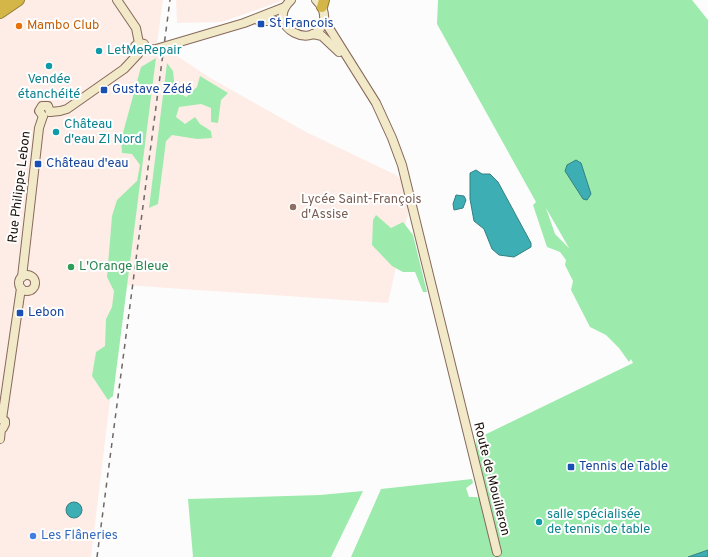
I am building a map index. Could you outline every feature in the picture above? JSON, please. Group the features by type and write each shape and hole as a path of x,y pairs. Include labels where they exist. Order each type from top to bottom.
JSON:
{"highway":[{"path":"0,4 6,0"},
{"path":"0,13 19,0"}],"street":[{"path":"117,0 136,28 139,43"},
{"path":"139,43 134,48 138,54 143,54 146,50 156,49 244,23 285,7 291,0"},
{"path":"320,2 324,20 354,69"},
{"path":"285,7 284,13 286,25 290,31 298,36 313,34 322,36 332,44 354,69"},
{"path":"313,34 322,26 324,20"},
{"path":"244,23 276,21 286,25"},
{"path":"139,43 144,44 146,50"},
{"name":"Rue Philippe Lebon","path":"22,278 38,136 43,116 47,116 50,112 66,109 124,69 138,54"},
{"name":"Route de Mouilleron","path":"354,69 376,103 392,138 409,193 460,405 485,489 497,554"},
{"name":"Rue Philippe Lebon","path":"24,261 31,277"},
{"path":"27,276 31,277 35,284 33,288 25,289 20,282 22,278 27,276"},
{"path":"0,439 0,429 6,424 1,419 18,306 25,289"}],"shaded area":[{"path":"24,0 163,0 157,43 212,79 306,132 396,175 413,191 388,303 124,285 91,557 0,557 0,17"},
{"path":"176,0 284,0 222,22 177,23"}],"green space":[{"path":"438,0 692,0 708,20 708,557 351,557 381,489 472,479 473,483 466,488 469,497 477,497 478,500 476,439 633,363 631,359 629,362 619,348 606,335 590,327 571,290 573,281 565,265 566,260 560,252 547,247 533,205 536,202 437,24","holes":["546,208 569,248 555,234"]},
{"path":"156,58 113,396 108,400 92,376 96,352 105,346 106,319 112,307 114,291 107,277 112,216 117,200 137,181 140,165 132,154 122,153 121,140 141,67"},
{"path":"167,63 173,71 175,90 186,97 197,87 200,76 228,93 221,100 218,123 211,122 211,108 201,104 179,107 176,117 185,124 195,117 200,124 211,131 212,138 197,139 172,135 166,141 158,204 149,208"},
{"path":"376,215 391,228 403,222 413,235 427,292 423,292 415,272 403,272 392,266 372,245 373,220"},
{"path":"363,491 331,557 193,557 188,499 320,495"}],"water":[{"path":"576,160 581,163 591,194 587,200 583,199 565,171 567,165"},
{"path":"476,170 482,174 490,174 498,182 531,243 531,247 514,257 499,255 492,249 484,229 474,221 470,199 470,173"},
{"path":"456,195 464,196 466,200 463,208 454,210 453,204"},
{"path":"74,502 81,507 82,510 77,517 74,518 67,513 66,510 71,503"},
{"path":"708,550 708,557 688,557"}],"railway":[{"path":"97,557 170,0"}],"place":[{"name":"St Francois","path":"261,24"},
{"name":"Mambo Club","path":"19,26"},
{"name":"LetMeRepair","path":"99,51"},
{"name":"Vendée étanchéité","path":"49,66"},
{"name":"Gustave Zédé","path":"104,90"},
{"name":"Château d'eau ZI Nord","path":"56,132"},
{"name":"Château d'eau","path":"38,164"},
{"name":"Lycée Saint-François d'Assise","path":"293,207"},
{"name":"L'Orange Bleue","path":"71,267"},
{"name":"Lebon","path":"20,313"},
{"name":"Tennis de Table","path":"571,467"},
{"name":"salle spécialisée de tennis de table","path":"539,522"},
{"name":"Les Flâneries","path":"33,536"}]}
